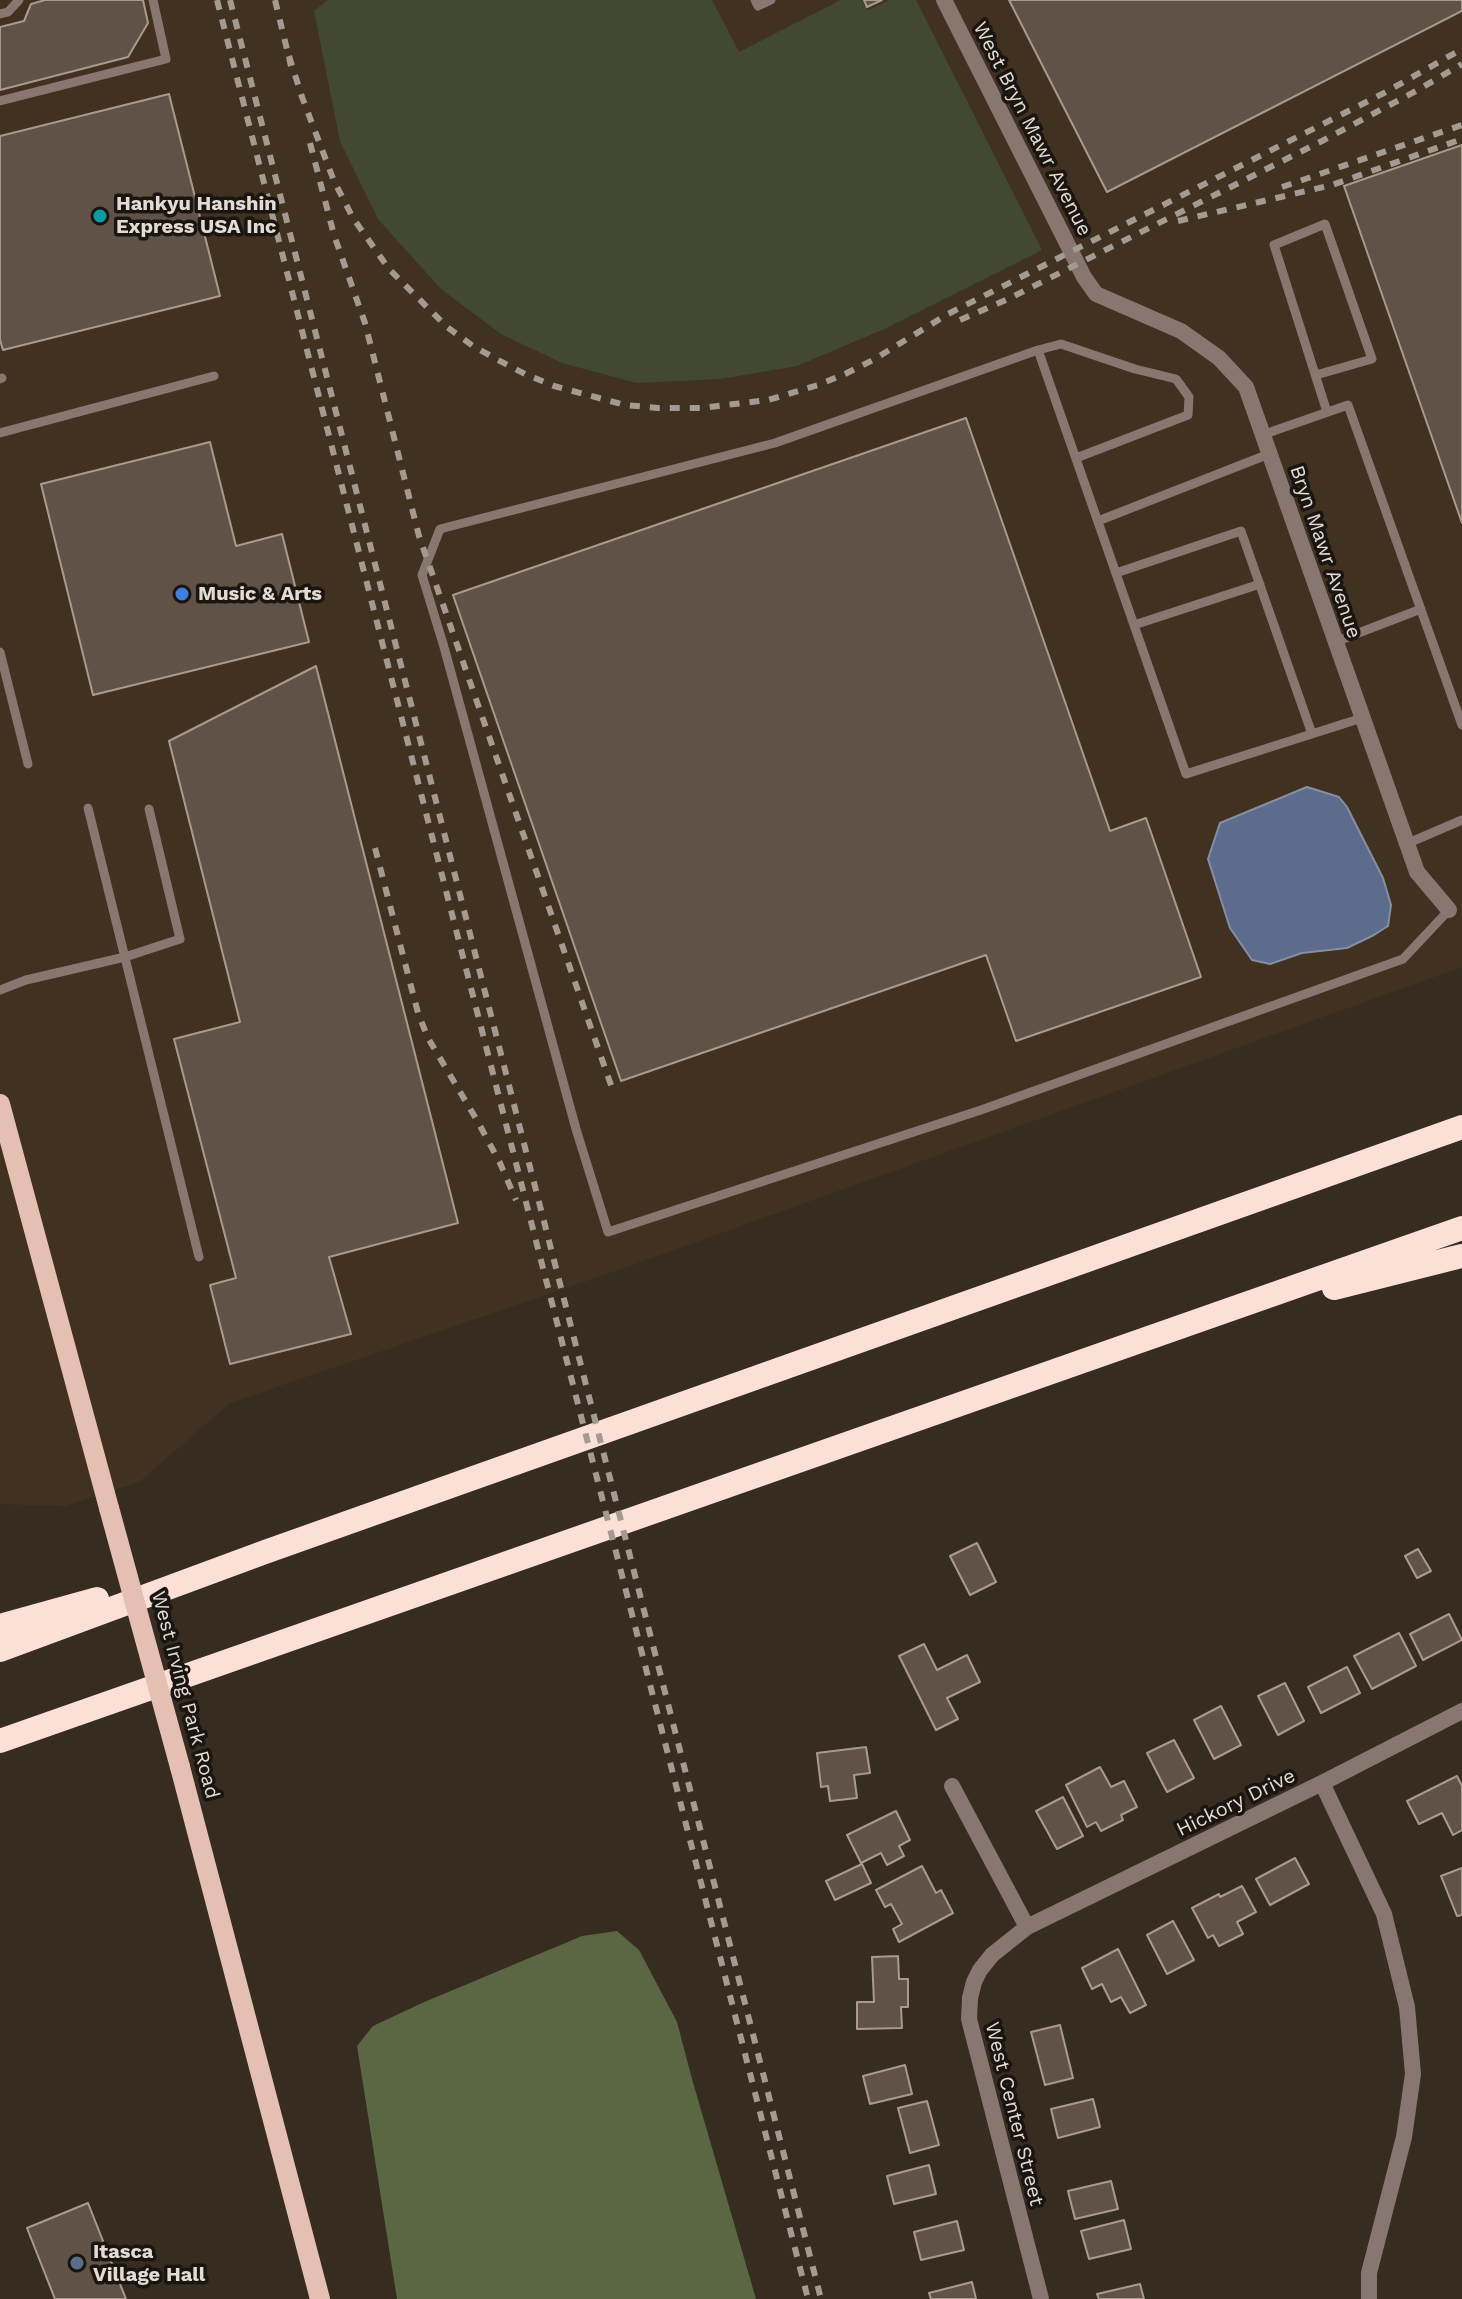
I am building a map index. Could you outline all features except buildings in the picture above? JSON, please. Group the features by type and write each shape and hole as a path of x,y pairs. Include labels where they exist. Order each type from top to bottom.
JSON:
{"highway":[{"path":"0,1650 265,1552 1462,1127"},
{"path":"0,1741 1462,1228"},
{"path":"1200,1321 1462,1256"},
{"path":"0,1626 265,1552"}],"main road":[{"name":"West Irving Park Road","path":"0,1104 320,2299"}],"street":[{"name":"West Bryn Mawr Avenue","path":"944,0 1084,277"},
{"name":"Bryn Mawr Avenue","path":"1084,277 1096,294 1181,331 1219,358 1246,387 1406,844 1417,872 1449,910"},
{"name":"Hickory Drive","path":"1027,1927 1462,1711"},
{"path":"1322,1783 1384,1914 1407,2007 1412,2061 1404,2137 1369,2273 1369,2299"},
{"path":"952,1786 1027,1927"},
{"name":"West Center Street","path":"1027,1927 992,1955 980,1970 974,1982 969,2019 1041,2299"}],"lane":[{"path":"0,14 8,12 19,0"},
{"path":"0,101 166,59 153,0"},
{"path":"755,0 758,6 771,0"},
{"path":"1316,375 1372,359 1325,224 1274,245 1327,412"},
{"path":"1076,458 1188,415 1189,397 1176,379 1061,344 775,443 440,529 422,575 576,1129 608,1232 981,1110 1403,959 1449,910"},
{"path":"1038,350 1186,774 1362,718"},
{"path":"0,433 214,376"},
{"path":"1262,435 1348,405 1462,725"},
{"path":"1098,521 1269,454"},
{"path":"1116,573 1241,531 1312,734"},
{"path":"1134,625 1260,584"},
{"path":"1335,642 1421,609"},
{"path":"0,652 28,764"},
{"path":"88,808 199,1257"},
{"path":"0,990 26,980 125,957 180,939 149,809"},
{"path":"1406,844 1462,820"}],"shaded area":[{"path":"0,0 1462,0 1462,967 607,1274 230,1403 139,1482 65,1506 0,1504"}],"green space":[{"path":"328,0 712,0 739,52 841,0 862,0 868,10 890,0 916,0 1042,250 884,329 797,366 720,379 637,383 562,363 501,334 441,289 378,219 340,141 314,11"},
{"path":"617,1931 639,1950 677,2022 756,2299 397,2299 357,2046 373,2026 422,2003 582,1936"}],"water":[{"path":"1307,787 1339,797 1347,807 1383,878 1391,905 1388,926 1347,948 1302,953 1270,964 1252,960 1230,928 1208,859 1220,823"}],"railway":[{"path":"217,0 808,2299"},
{"path":"230,0 821,2299"},
{"path":"275,0 291,66"},
{"path":"289,56 334,181 353,218 389,269 447,327 498,360 554,386 625,405 701,408 768,400 845,374 948,314 1384,93 1462,49"},
{"path":"960,320 1008,299 1322,141 1462,64"},
{"path":"1282,187 1462,125"},
{"path":"1178,221 1332,185 1462,139"},
{"path":"310,143 334,235 365,323 419,536 612,1088"},
{"path":"375,848 418,1013 428,1038 478,1122 516,1200"}],"place":[{"name":"Hankyu Hanshin Express USA Inc","path":"100,216"},
{"name":"Music & Arts","path":"182,594"},
{"name":"Itasca Village Hall","path":"77,2263"}]}
